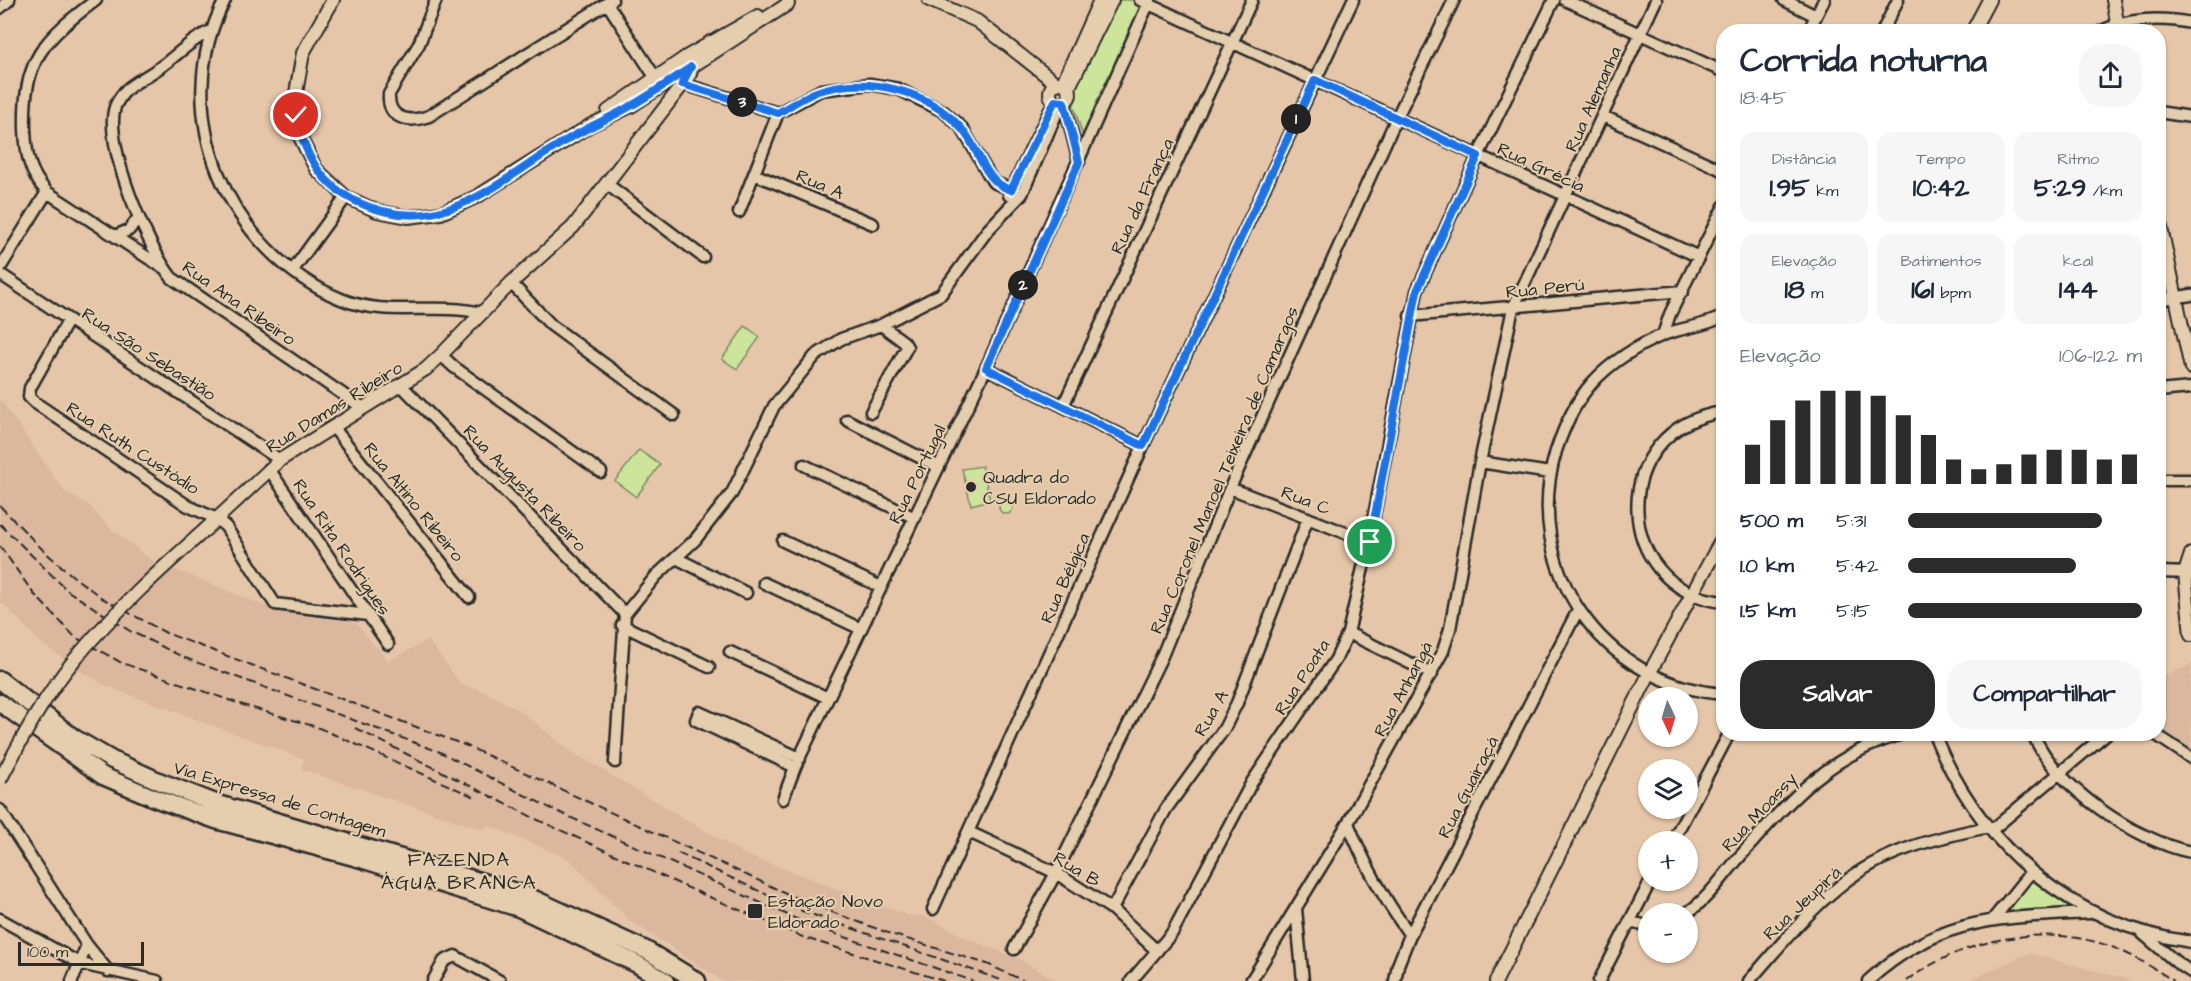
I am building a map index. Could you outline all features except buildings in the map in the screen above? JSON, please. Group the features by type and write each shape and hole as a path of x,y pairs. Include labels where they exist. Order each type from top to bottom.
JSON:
{"highway":[{"name":"Via Expressa de Contagem","path":"0,680 74,738 112,760 161,782 218,804 523,894 646,950 697,981"},
{"name":"Via Expressa de Contagem","path":"0,703 103,776 157,799 216,820 358,858 519,908 637,964 664,981"}],"street":[{"path":"0,8 9,0"},
{"path":"96,0 48,41 32,66 26,82 24,101 29,165 35,180 46,192 165,269"},
{"path":"225,0 211,31 203,78 203,108 211,154 235,209 270,254 342,299 381,309 467,309 481,313"},
{"path":"333,0 303,53 296,93 296,115 300,137 316,169 346,196 377,211 408,217 441,213 478,196 591,125 710,42 741,24 793,2"},
{"path":"436,0 419,44 389,94 392,110 401,119 416,121 429,116 609,2 656,78"},
{"path":"929,0 977,21 1001,38 1061,94 1082,157"},
{"path":"1004,211 1011,190 1112,0"},
{"name":"Rua da França","path":"1063,406 1252,0"},
{"name":"Rua Bélgica","path":"933,909 1143,446 1353,0"},
{"name":"Rua Coronel Manoel Teixeira de Camargos","path":"1014,949 1056,873 1162,656 1230,488 1397,117 1454,0"},
{"name":"Rua Poata","path":"1131,981 1172,933 1252,782 1336,659 1348,633 1370,542 1410,316 1417,291 1478,156 1554,0"},
{"path":"1565,0 1716,68"},
{"name":"Rua Alemanha","path":"1514,308 1656,0"},
{"path":"1784,0 1816,16"},
{"path":"1812,24 1824,0"},
{"path":"1886,24 1898,0"},
{"path":"1976,24 1989,0"},
{"path":"2113,0 2118,24"},
{"path":"615,762 623,619 656,576 695,540 732,493 774,406 815,356 832,345 881,325 941,294 1004,211 1022,194 1099,1"},
{"name":"Rua Grécia","path":"1146,1 1231,43 1699,256"},
{"name":"Rua Portugal","path":"783,799 828,698 986,368 1082,157 1146,1"},
{"path":"591,125 631,106 793,2"},
{"path":"2136,24 2164,19 2191,22"},
{"name":"Rua Ana Ribeiro","path":"211,31 194,40 161,67 126,89 115,108 119,158 139,217 165,269 183,286 363,408"},
{"path":"691,67 693,58 710,42"},
{"name":"Rua Damas Ribeiro","path":"0,780 33,719 74,660 138,591 280,460 401,385 441,356 511,283 560,242 682,84 691,67"},
{"path":"631,106 653,86 656,78"},
{"path":"682,84 778,113"},
{"path":"739,212 778,113 821,90 870,84 898,90 943,111 962,128 993,182 1022,194"},
{"path":"2166,113 2191,117"},
{"path":"1603,116 1716,167"},
{"name":"Rua A","path":"754,174 873,224"},
{"path":"607,184 703,257"},
{"path":"0,268 46,192"},
{"path":"293,270 346,196"},
{"path":"115,236 129,230 139,217"},
{"path":"1663,335 1670,314 1716,222"},
{"path":"2166,252 2191,368"},
{"name":"Rua São Sebastião","path":"0,274 280,460"},
{"path":"511,283 550,325 674,415"},
{"name":"Rua Perú","path":"1410,316 1683,291"},
{"path":"2166,300 2191,295"},
{"name":"Rua Anhangá","path":"1251,981 1348,823 1432,674 1450,629 1480,462 1514,308"},
{"path":"1670,314 1675,332"},
{"path":"1716,320 1702,326 1663,335 1614,362 1592,383 1573,409 1561,437 1550,473 1546,519 1551,551 1578,610 1602,638 1649,675 1667,684 1716,693"},
{"name":"Rua Ruth Custódio","path":"68,321 30,388 29,398 188,506 217,519"},
{"path":"872,412 907,347 881,325"},
{"path":"441,356 601,472"},
{"path":"986,368 1143,446"},
{"name":"Rua Augusta Ribeiro","path":"401,385 623,619 709,667"},
{"path":"2166,390 2191,388"},
{"path":"1716,414 1691,421 1670,434 1646,464 1637,487 1636,513 1645,545 1669,578 1693,595 1716,600"},
{"path":"847,420 939,467"},
{"name":"Rua Altino Ribeiro","path":"333,427 469,597"},
{"path":"1480,462 1550,473"},
{"path":"804,465 915,518"},
{"name":"Rua Rita Rodrigues","path":"269,469 388,644"},
{"path":"2166,480 2191,480"},
{"name":"Rua C","path":"1230,488 1370,542"},
{"name":"Rua A","path":"1112,909 1166,809 1224,729 1237,703 1308,518"},
{"path":"217,519 226,527 275,604 368,615"},
{"path":"783,541 881,587"},
{"path":"1496,981 1649,675 1716,550"},
{"path":"2191,554 2188,573 2191,635"},
{"path":"676,558 746,593"},
{"path":"2166,572 2188,573"},
{"path":"764,583 861,629"},
{"name":"Rua Guairaçá","path":"1395,981 1398,965 1410,935 1578,610"},
{"path":"1348,633 1432,674"},
{"path":"730,652 828,698"},
{"path":"699,712 798,763 696,720 699,712"},
{"path":"1678,831 1725,741"},
{"name":"Rua Moassy","path":"1697,903 1713,888 1787,802 1819,774 1856,751 1883,741"},
{"path":"1937,741 1954,775 1990,829 2031,872 2090,913 2139,931 2191,942"},
{"path":"2038,741 2060,772 2114,818 2173,849 2191,852"},
{"name":"Rua Jeupirá","path":"1749,981 1782,943 1842,884 1878,862 1920,844 1990,829 2098,741"},
{"path":"2166,741 2191,758"},
{"path":"0,810 87,945 109,971"},
{"path":"1348,823 1364,863 1385,902 1410,935"},
{"name":"Rua B","path":"969,832 1056,873 1112,909 1157,951"},
{"path":"1994,918 2031,872"},
{"path":"1599,981 1645,891"},
{"path":"1296,909 1303,981"},
{"path":"1868,981 1890,961 1936,935 1957,927 1994,918 2090,913"},
{"path":"0,919 81,964 157,981"},
{"path":"1629,922 1638,924"},
{"path":"2139,931 2191,972"},
{"path":"2176,962 2178,940"},
{"path":"72,981 87,945"},
{"path":"433,981 444,961 455,956 500,981"}],"shaded area":[{"path":"0,399 65,492 90,506 110,528 151,560 273,609 356,623 388,661 428,640 461,684 486,692 522,712 569,750 746,855 908,915 924,916 971,940 1021,960 1057,981 723,981 629,920 569,859 487,825 484,830 301,769 304,759 106,686 40,642 0,601"},
{"path":"2191,664 2191,753 2166,737 2166,676"},
{"path":"2029,953 2133,981 1967,981"}],"green space":[{"path":"1115,0 1145,0 1084,140 1073,103 1074,90"},
{"path":"745,326 760,337 737,369 722,359"},
{"path":"639,450 660,465 636,497 615,481"},
{"path":"982,466 990,500 971,505 962,469"},
{"path":"1003,500 1009,500 1013,507 1009,514 1003,514 999,510 999,504"},
{"path":"2034,878 2079,909 2003,914"}],"railway":[{"path":"0,506 45,552 74,577 102,598 166,633 467,746 805,902 891,934 987,964 1024,981"},
{"path":"0,524 68,591 130,631 185,658 440,752 554,810 810,925 973,981"},
{"path":"0,546 33,593 75,637 122,663 246,706 317,727 477,798"},
{"path":"355,728 538,820 686,887 805,938 944,981"},
{"path":"678,853 802,911 1004,981"},
{"path":"1907,981 1928,966 1977,945 2030,936 2084,939 2109,946 2174,981"}],"place":[{"name":"Quadra do CSU Eldorado","path":"971,487"},
{"name":"Estação Novo Eldorado","path":"755,911"}],"district":[{"name":"FAZENDA ÁGUA BRANCA","path":"459,870"}],"route":[{"path":"296,115 300,137 306,152 316,169 329,183 346,196 377,211 408,217 441,213 478,196 533,160 591,125 631,106 691,67 690,74 682,84 778,113 821,90 845,86 870,84 898,90 919,98 943,111 962,128 993,182 1011,190 1055,101 1064,102 1079,162 986,368 1143,446 1315,80 1478,156 1417,291 1410,316 1370,542"}]}
